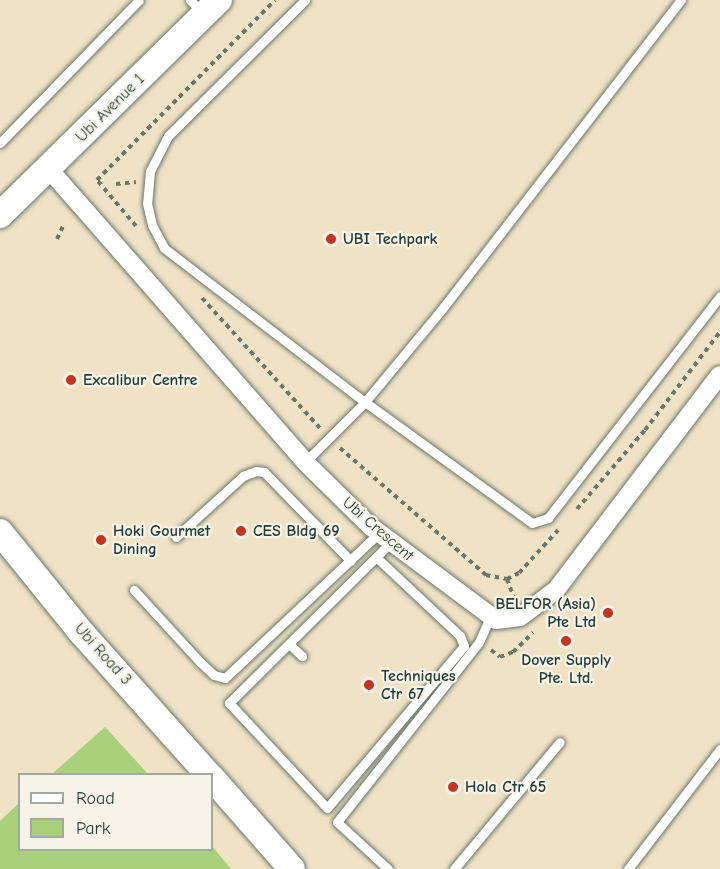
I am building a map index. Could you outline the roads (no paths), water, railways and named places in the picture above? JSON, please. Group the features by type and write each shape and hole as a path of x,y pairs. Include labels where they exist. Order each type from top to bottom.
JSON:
{"street":[{"name":"Ubi Avenue 1","path":"0,216 204,5"},
{"name":"Ubi Crescent","path":"48,168 305,462 385,538 490,617"},
{"path":"490,617 506,621 520,617 556,590 720,375"},
{"name":"Ubi Road 3","path":"0,532 81,632 207,773"},
{"path":"213,779 292,869"}],"lane":[{"path":"0,143 139,0"},
{"path":"305,0 168,136 150,171 147,203 152,225 164,248 364,402 532,523 542,522 720,296"},
{"path":"305,462 364,402 681,0"},
{"path":"176,537 243,476 256,471 264,472 351,561"},
{"path":"376,557 460,636 464,646 327,808 230,703 376,557 385,538"},
{"path":"134,590 200,662 214,675 225,678 351,561 385,538"},
{"path":"388,869 337,822 478,642 490,617"},
{"path":"289,644 302,656"},
{"path":"454,869 560,742"},
{"path":"628,869 720,749"}],"place":[{"name":"UBI Techpark","path":"331,239"},
{"name":"Excalibur Centre","path":"71,380"},
{"name":"CES Bldg 69","path":"241,531"},
{"name":"Hoki Gourmet Dining","path":"101,540"},
{"name":"BELFOR (Asia) Pte Ltd","path":"608,613"},
{"name":"Dover Supply Pte. Ltd.","path":"566,641"},
{"name":"Techniques Ctr 67","path":"369,685"},
{"name":"Hola Ctr 65","path":"453,787"}]}
